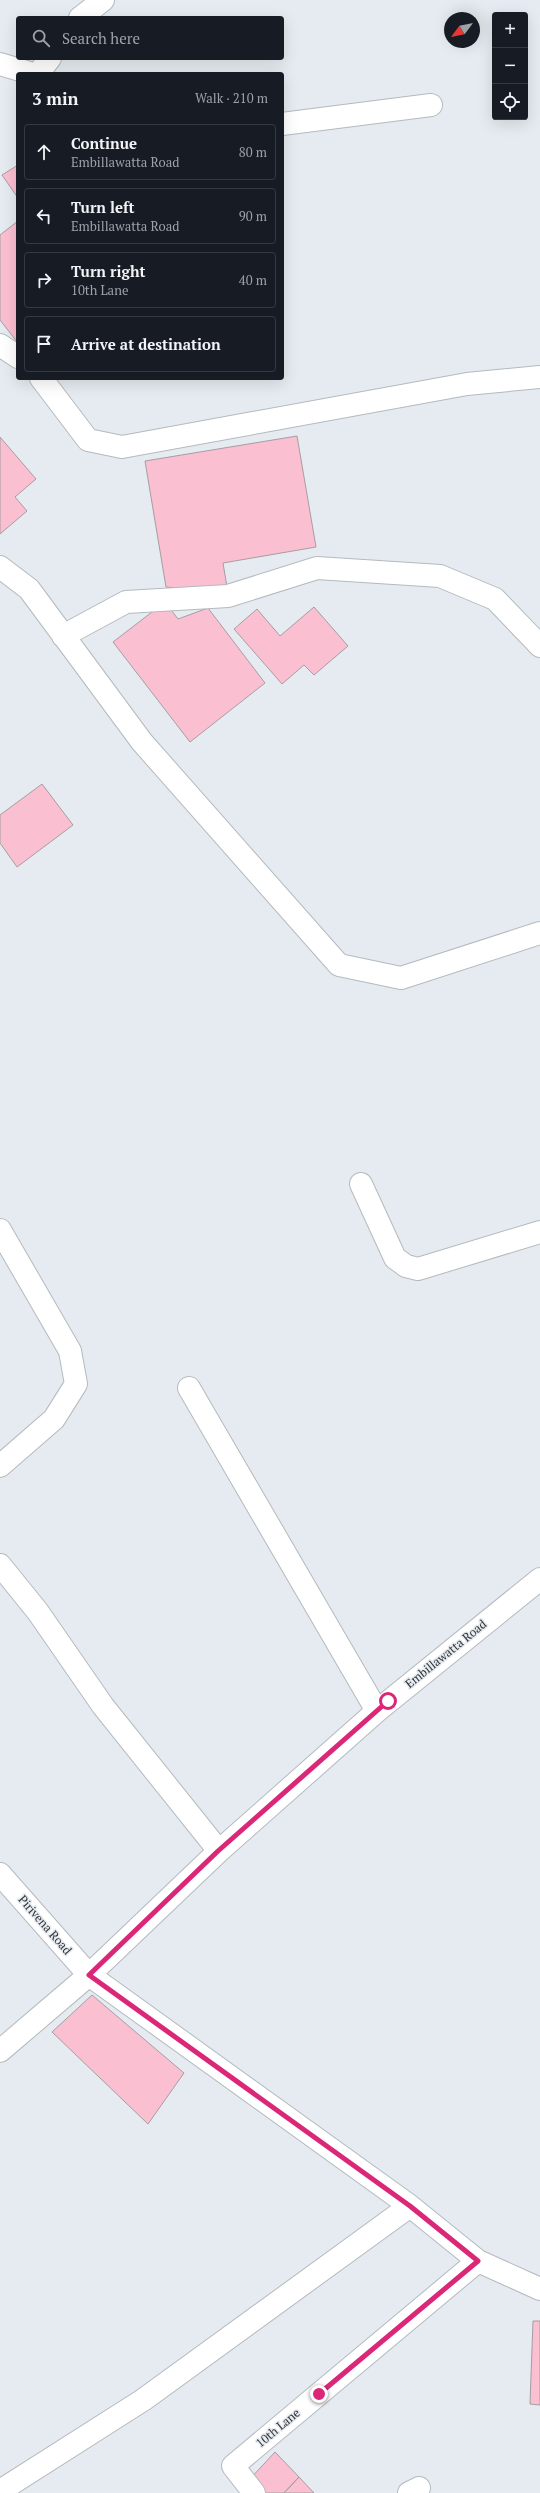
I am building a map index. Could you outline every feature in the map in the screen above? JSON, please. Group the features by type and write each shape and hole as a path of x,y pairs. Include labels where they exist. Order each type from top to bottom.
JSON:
{"street":[{"path":"83,16 103,0"},
{"path":"40,72 48,60"},
{"path":"0,64 26,72"},
{"path":"284,124 431,105"},
{"path":"0,345 16,356"},
{"path":"43,380 88,440 122,447 467,384 540,377"},
{"path":"0,567 29,589 142,742 339,965 401,978 540,933"},
{"path":"63,636 126,602 228,596 317,568 440,576 495,599 540,646"},
{"path":"361,1184 395,1258 406,1266 418,1269 540,1232"},
{"path":"0,1230 70,1351 76,1384 54,1419 0,1466"},
{"path":"189,1388 377,1711"},
{"path":"0,1565 38,1612 103,1706 218,1851"},
{"name":"Embillawatta Road","path":"0,2051 89,1975 218,1851 377,1711 540,1579"},
{"name":"Pirivena Road","path":"0,1874 89,1975"},
{"path":"89,1975 410,2206 478,2261 540,2289"},
{"path":"0,2491 143,2400 410,2206"},
{"name":"10th Lane","path":"254,2493 233,2466 478,2261"}],"building":[{"path":"16,166 16,195 2,175"},
{"path":"16,223 16,340 0,320 0,235"},
{"path":"297,436 316,547 223,563 228,593 166,587 145,461"},
{"path":"0,437 36,479 15,497 27,511 0,534"},
{"path":"165,602 178,619 208,608 265,683 190,742 113,642"},
{"path":"314,607 348,646 314,675 304,665 282,684 234,629 257,609 280,636"},
{"path":"42,784 73,825 17,867 0,843 0,815"},
{"path":"92,1995 184,2073 148,2124 52,2032"},
{"path":"533,2321 540,2321 540,2405 530,2404"},
{"path":"275,2452 299,2477 284,2493 261,2493 249,2480"},
{"path":"299,2477 314,2493 284,2493"}],"route":[{"path":"319,2394 478,2261 410,2206 89,1975 218,1851 388,1701"}]}
